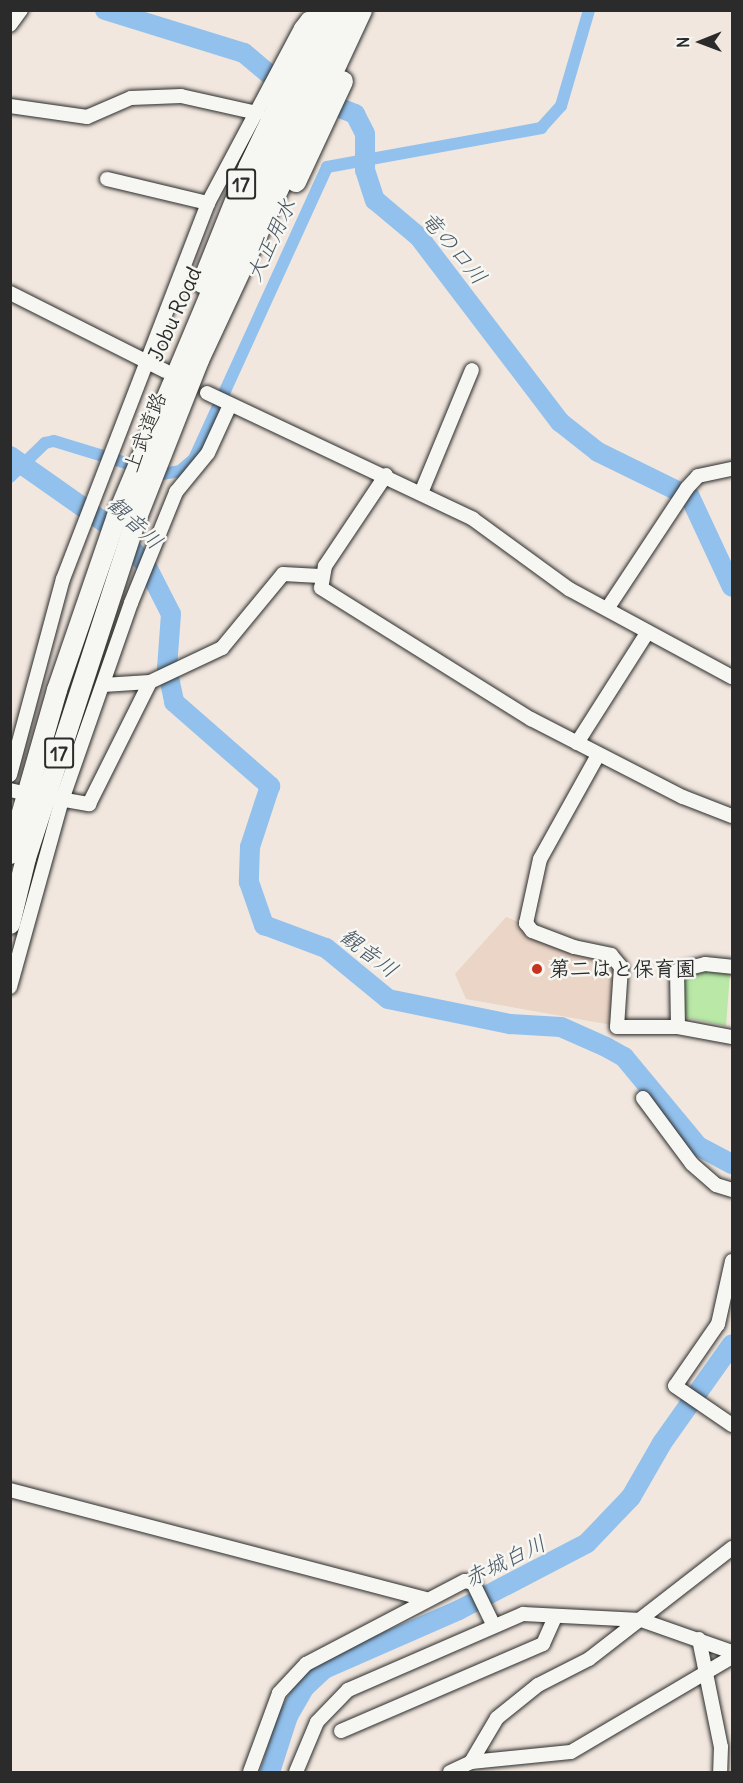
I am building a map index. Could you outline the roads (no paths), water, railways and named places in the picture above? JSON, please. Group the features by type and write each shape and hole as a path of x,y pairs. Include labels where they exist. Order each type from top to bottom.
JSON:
{"highway":[{"name":"Jobu Road","path":"10,854 104,580 150,460 171,368 309,125 316,93 345,10"},
{"name":"17","path":"316,93 362,10"},
{"name":"17","path":"309,125 341,87 375,10"},
{"name":"17","path":"171,368 221,230 322,15"},
{"name":"上武道路","path":"150,460 199,362 309,125"},
{"name":"17","path":"10,924 104,580"}],"street":[{"path":"10,25 21,10"},
{"path":"10,775 63,579 208,203 309,19 322,15"},
{"path":"10,106 87,117 131,98 181,96 260,107"},
{"path":"107,179 208,203"},
{"path":"10,293 148,362 171,368"},
{"path":"421,493 472,370"},
{"path":"10,987 56,798 103,685 141,578 176,492 208,453 220,399 386,475 473,519 569,589 732,677"},
{"path":"607,609 687,488 698,476 732,469"},
{"path":"320,576 386,475"},
{"path":"103,685 155,680 180,668 228,643 282,574 320,576"},
{"path":"320,576 325,592 577,743 598,755 732,816"},
{"path":"577,743 647,633"},
{"path":"56,798 89,804 155,680"},
{"path":"598,755 540,859 526,924 532,931 574,947 611,955 621,967 617,1027 678,1027 732,1037"},
{"path":"678,1027 677,971 705,964 732,967"},
{"path":"643,1098 692,1164 716,1185 732,1190"},
{"path":"732,1261 718,1324 675,1386 717,1417 732,1425"},
{"path":"10,1490 424,1599"},
{"path":"471,1762 497,1718 538,1685 589,1659 732,1548"},
{"path":"250,1773 279,1693 306,1664 424,1599 473,1583 492,1622"},
{"path":"296,1773 317,1722 348,1690 492,1622 523,1614 640,1620 732,1652"},
{"path":"341,1731 543,1644 555,1617"},
{"path":"699,1639 708,1672 720,1773"},
{"path":"450,1773 471,1762 572,1752 732,1656"}],"waterway":[{"name":"竜の口川","path":"105,10 244,53 289,91"},
{"name":"大正用水","path":"10,477 45,443 54,441 162,474 180,471 194,459 327,167 541,128 561,106 589,10"},
{"name":"竜の口川","path":"317,99 355,114 365,134 365,170 375,200 419,237 560,422 598,452 690,497 732,587"},
{"name":"観音川","path":"10,456 108,525 145,563 171,614 167,668 174,702 270,786 250,847 249,882 264,925 326,948 388,999 510,1024 561,1027 606,1047 624,1057 698,1146 732,1164"},
{"name":"赤城白川","path":"270,1772 288,1716 305,1687 324,1669 459,1610 587,1543 631,1497 662,1443 732,1344"}],"place":[{"name":"第二はと保育園","path":"537,969"}]}
